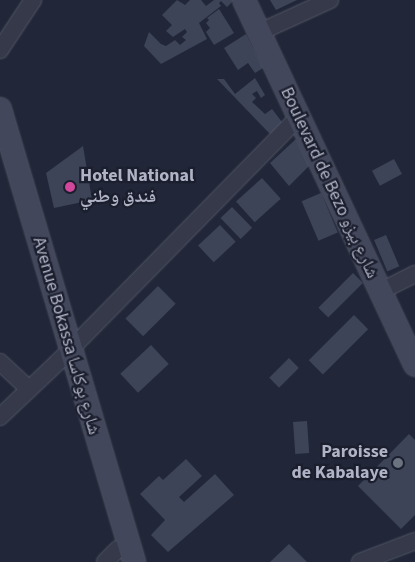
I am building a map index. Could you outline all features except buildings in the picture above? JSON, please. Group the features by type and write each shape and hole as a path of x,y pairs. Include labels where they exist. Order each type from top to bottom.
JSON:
{"street":[{"path":"0,50 32,0"},
{"name":"Boulevard de Bezo شارع بيزو","path":"244,0 379,292 415,365"},
{"path":"260,32 330,0"},
{"name":"Avenue Bokassa شارع بوكاسا","path":"0,109 120,559"},
{"path":"0,416 65,355 298,118"},
{"name":"Avenue Bokassa شارع بوكاسا","path":"0,154 65,355"},
{"path":"379,292 415,274"},
{"path":"0,362 29,389"},
{"path":"360,562 415,541"}],"place":[{"name":"Hotel National فندق وطني","path":"70,187"},
{"name":"Paroisse de Kabalaye","path":"398,463"}]}
